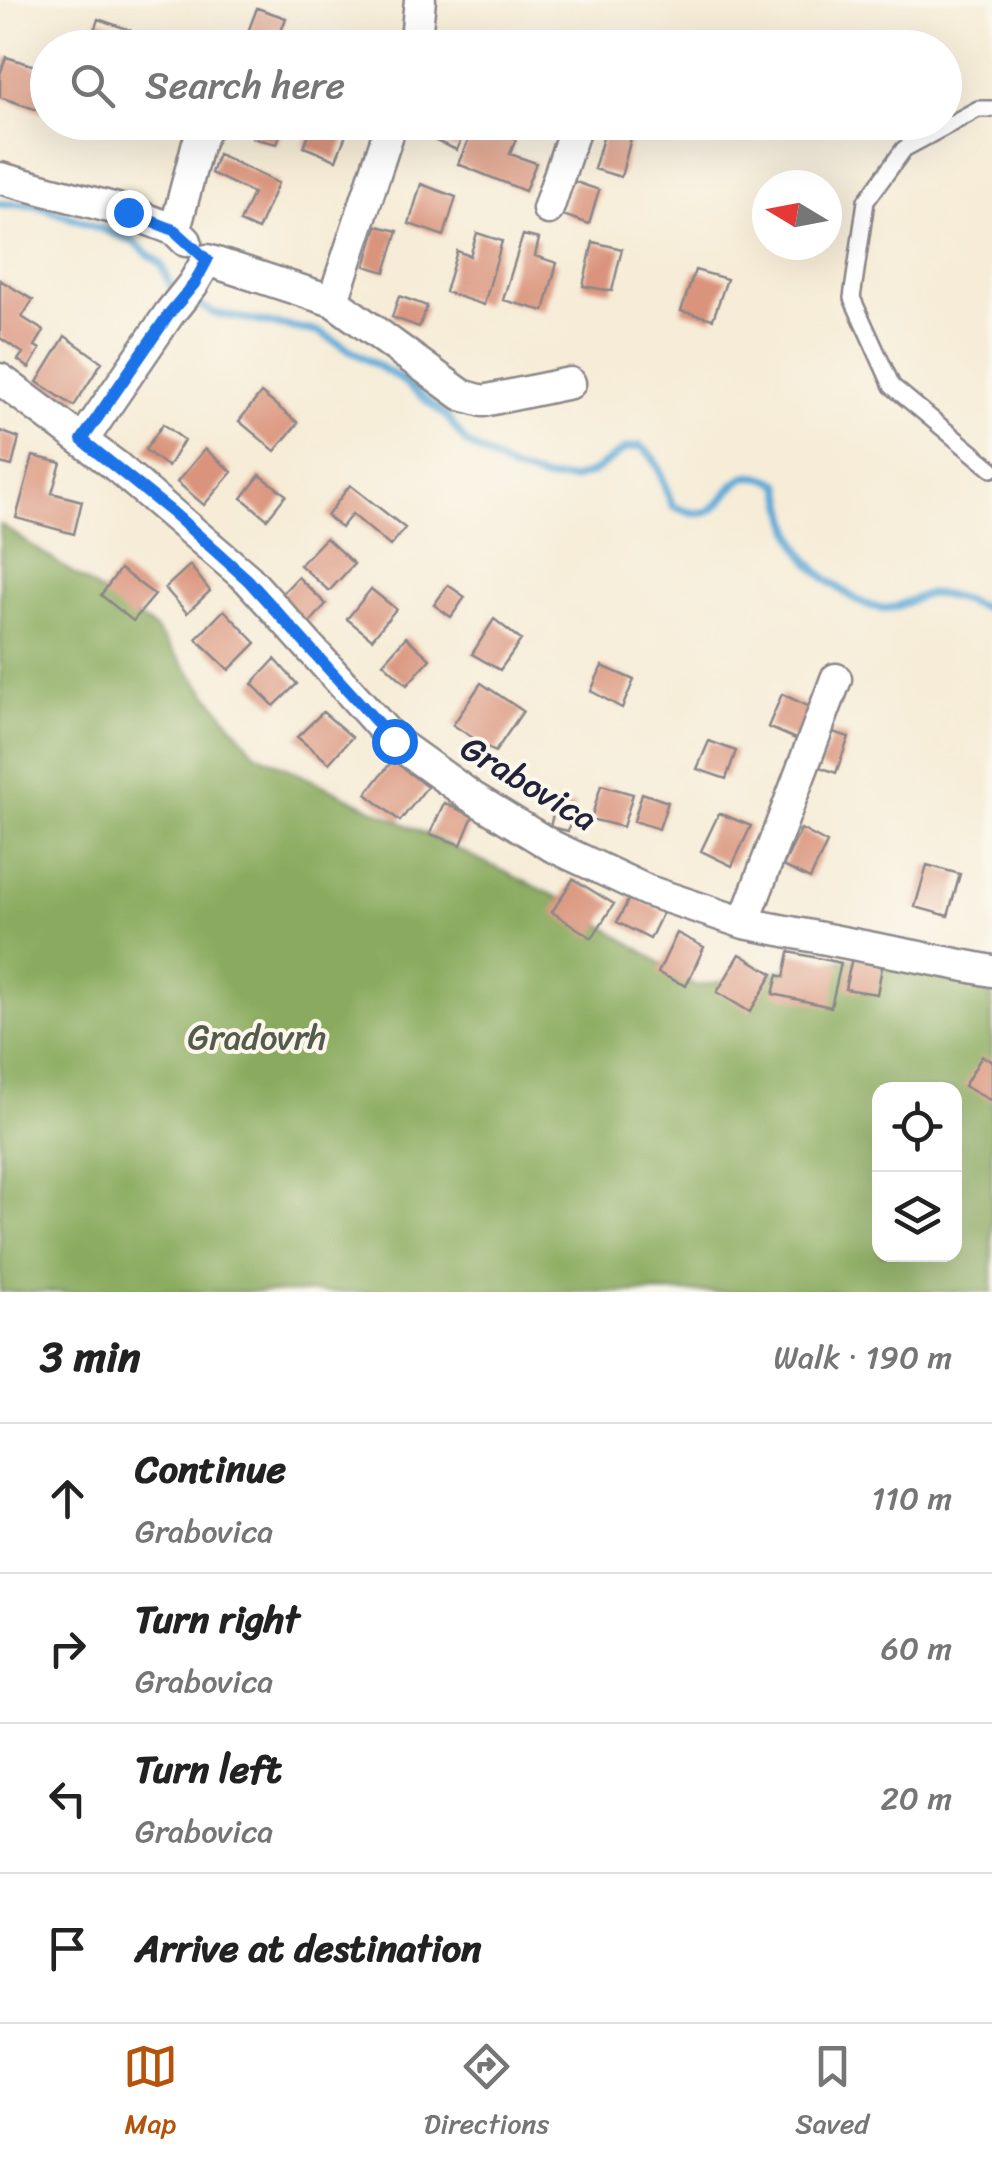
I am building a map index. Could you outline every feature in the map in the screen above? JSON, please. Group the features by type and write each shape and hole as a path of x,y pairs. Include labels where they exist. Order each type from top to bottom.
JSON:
{"street":[{"path":"416,30 420,0"},
{"path":"174,230 200,140"},
{"path":"333,301 386,140"},
{"path":"548,209 571,140"},
{"path":"0,178 128,212 174,230 200,272 333,301 462,395 482,401 570,383"},
{"path":"82,440 200,272"},
{"name":"Grabovica","path":"0,379 173,513 248,580 394,741 552,846 648,892 744,923 992,971"},
{"path":"744,923 836,679"}],"lane":[{"path":"962,118 978,110 992,109"},
{"path":"921,140 904,149 866,201 852,298 892,386 992,469"}],"green space":[{"name":"Gradovrh","path":"0,524 154,628 255,753 564,900 696,986 900,950 992,973 992,1292 0,1292"}],"building":[{"path":"257,8 286,18 282,30 249,30"},
{"path":"98,19 130,30 94,30"},
{"path":"6,57 30,64 30,107 0,97 0,74"},
{"path":"307,140 344,140 336,160 304,147"},
{"path":"433,140 461,140 457,150"},
{"path":"468,140 516,140 510,154 536,163 525,191 458,164"},
{"path":"602,140 630,140 621,177 594,169"},
{"path":"218,154 278,183 258,230 240,222 253,193 211,173"},
{"path":"573,181 599,190 589,224 563,215"},
{"path":"421,184 456,197 444,236 409,224"},
{"path":"377,226 398,231 385,272 365,266"},
{"path":"477,233 502,241 484,305 445,292 457,251 470,256"},
{"path":"523,235 539,239 535,256 557,263 544,311 503,300"},
{"path":"593,242 622,249 612,291 583,286"},
{"path":"695,270 727,279 713,319 681,311"},
{"path":"0,280 33,300 22,317 44,331 35,346 40,349 29,368 18,360 23,353 0,338"},
{"path":"399,296 427,306 419,327 392,317"},
{"path":"65,336 102,362 74,406 37,382"},
{"path":"261,393 298,423 275,451 239,421"},
{"path":"163,424 184,440 168,467 145,450"},
{"path":"0,431 19,438 12,466 0,463"},
{"path":"205,449 232,472 204,505 177,482"},
{"path":"33,456 61,463 52,493 82,501 74,534 16,518"},
{"path":"260,475 286,495 267,519 242,498"},
{"path":"350,485 405,528 390,546 352,514 341,528 327,516"},
{"path":"326,538 354,564 329,591 300,565"},
{"path":"190,565 210,591 187,613 165,588"},
{"path":"120,569 155,595 133,621 101,595"},
{"path":"298,577 326,604 308,625 278,598"},
{"path":"448,585 465,597 451,617 434,605"},
{"path":"371,589 396,609 372,639 347,619"},
{"path":"224,610 256,643 229,670 196,639"},
{"path":"494,619 521,640 500,670 472,654"},
{"path":"406,637 430,659 407,685 383,663"},
{"path":"275,659 297,684 274,706 252,684"},
{"path":"602,666 634,680 622,708 591,691"},
{"path":"481,683 523,711 495,752 453,725"},
{"path":"782,694 812,708 798,740 768,727"},
{"path":"323,712 352,737 329,763 297,737"},
{"path":"833,732 849,737 836,773 820,767"},
{"path":"709,741 736,751 726,779 697,769"},
{"path":"393,760 427,787 400,821 366,794"},
{"path":"601,785 633,794 623,827 591,819"},
{"path":"642,793 668,802 659,829 634,821"},
{"path":"556,802 575,806 568,831 550,827"},
{"path":"444,803 473,816 461,845 430,834"},
{"path":"719,813 751,826 732,866 701,851"},
{"path":"801,829 827,843 810,879 783,866"},
{"path":"927,865 960,874 948,916 915,907"},
{"path":"573,879 614,904 592,938 552,912"},
{"path":"631,895 663,912 650,939 617,922"},
{"path":"677,933 704,947 686,986 658,973"},
{"path":"789,952 841,963 831,1007 773,994 778,975 784,977"},
{"path":"740,954 773,974 750,1012 717,992"},
{"path":"852,958 883,962 877,994 845,989"},
{"path":"982,1056 992,1061 992,1101 964,1086"}],"waterway":[{"path":"0,204 37,205 131,240 161,264 171,286 180,292"},
{"path":"192,300 213,313 319,332 399,378 447,417 466,443 511,469 545,479 574,479 593,472 625,449 640,446 657,465 673,506 694,513 708,511 745,478 760,477 781,485 793,535 807,559 830,582 854,598 888,608 939,594 992,610"}],"route":[{"path":"128,212 174,230 207,260 194,284 82,440 248,580 394,741"}]}
